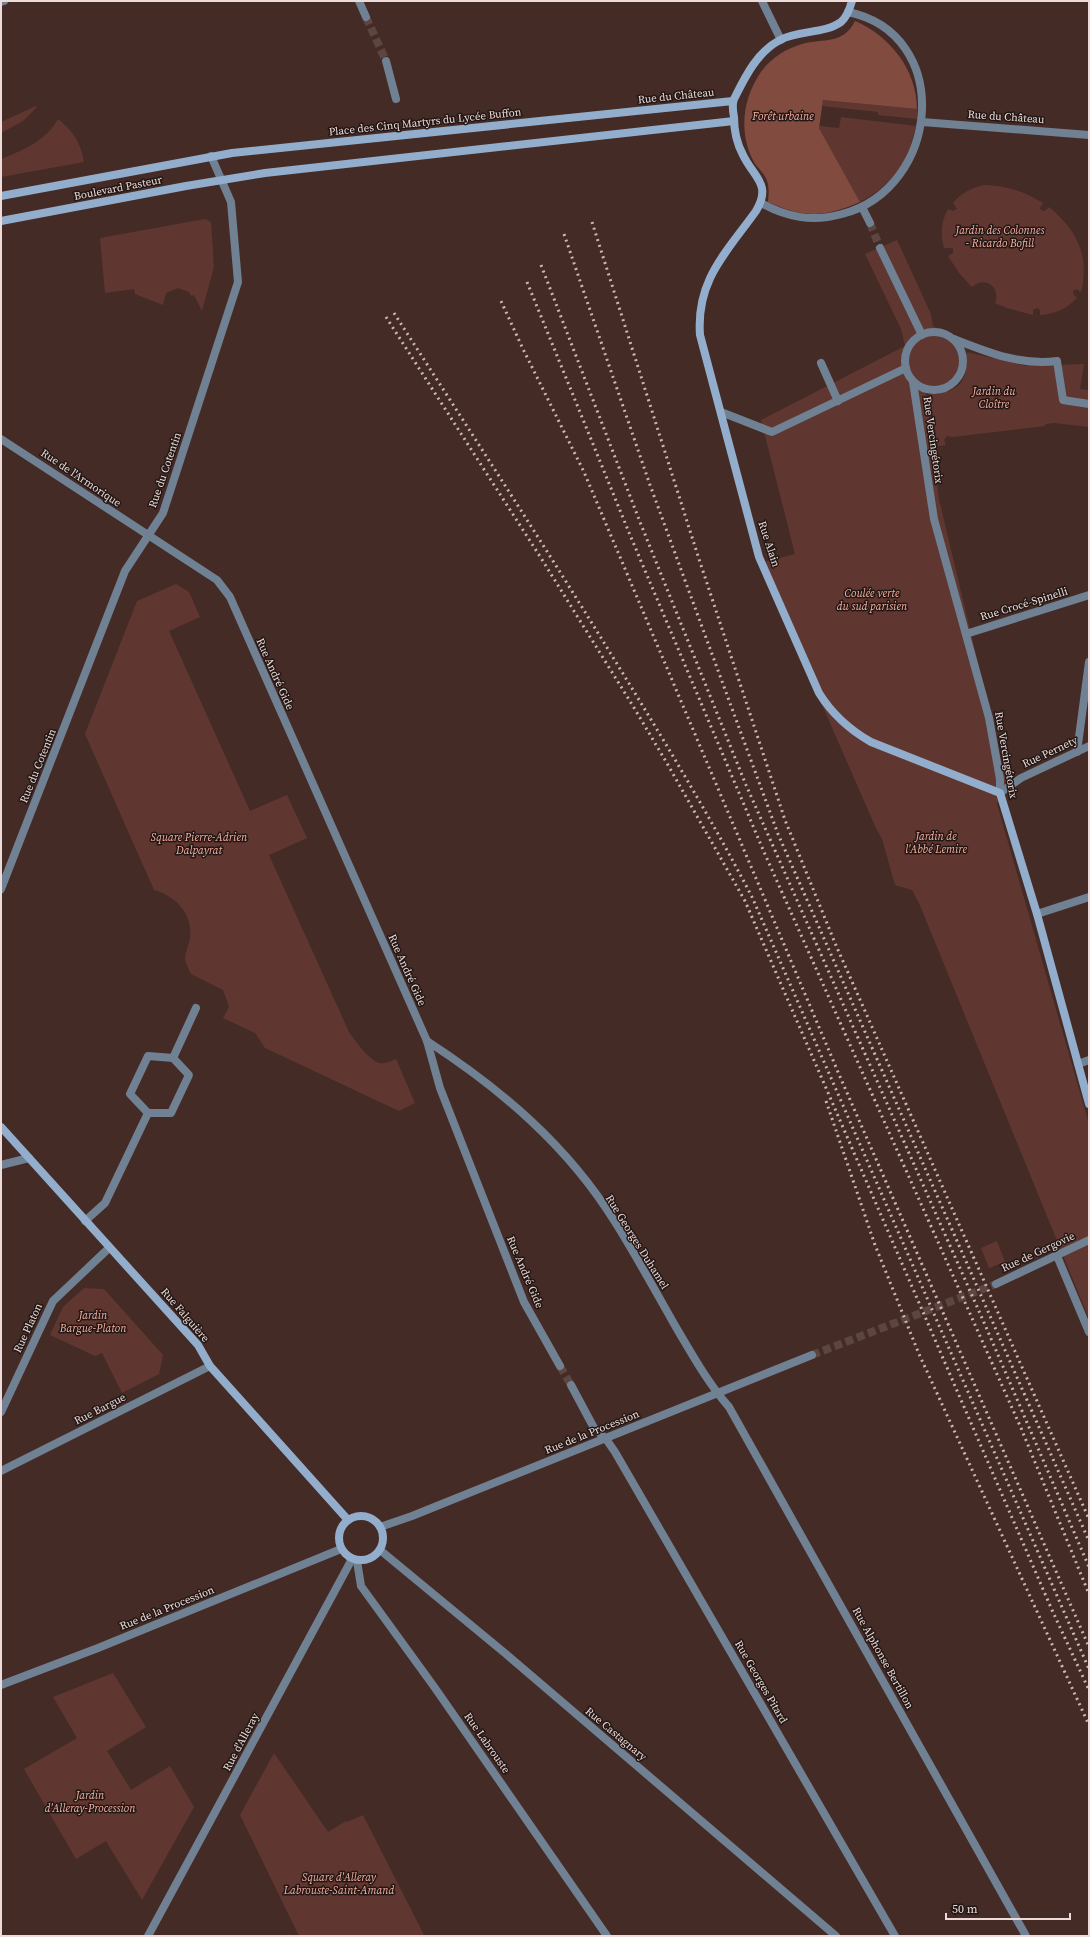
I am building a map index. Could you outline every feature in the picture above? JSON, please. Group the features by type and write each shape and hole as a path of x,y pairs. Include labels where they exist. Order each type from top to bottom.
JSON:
{"main road":[{"path":"761,203 763,192 761,181 744,156 738,143 734,121 733,101 750,70 759,57 768,48 781,40 829,27 841,22 848,12 852,1"},
{"name":"Rue du Château","path":"621,113 733,101"},
{"name":"Place des Cinq Martyrs du Lycée Buffon","path":"232,152 621,113"},
{"name":"Boulevard Pasteur","path":"1,221 221,179 734,121"},
{"name":"Boulevard Pasteur","path":"1,196 232,152"},
{"name":"Rue Alain","path":"761,203 713,271 701,302 700,335 759,557 819,693 827,706 838,717 871,742 1000,793"},
{"name":"Rue Vercingétorix","path":"1000,793 1037,914 1089,1104"},
{"name":"Rue Falguière","path":"1,1127 198,1345 210,1366 348,1520"},
{"path":"362,1516 369,1517 380,1527 383,1534 383,1543 380,1550 369,1559 355,1560 341,1549 338,1543 339,1532 342,1525 348,1520 362,1516"}],"street":[{"path":"359,1 366,16"},
{"path":"762,1 781,40"},
{"path":"761,203 791,216 812,219 834,216 862,207 882,195 902,174 915,146 922,122 923,112 919,76 906,50 901,42 869,17 848,12"},
{"path":"386,61 396,99"},
{"name":"Rue du Château","path":"922,122 1089,135"},
{"name":"Rue du Cotentin","path":"1,889 125,571 163,513 238,282 231,202 211,156"},
{"path":"862,207 870,223"},
{"path":"880,248 922,335"},
{"path":"952,338 958,345 962,354 963,363 961,373 956,380 940,390 921,387 913,382 906,368 905,360 910,345 922,335 937,332 952,338 977,348 1017,360 1043,363 1057,361 1063,400 1089,404"},
{"path":"821,363 838,401"},
{"path":"720,412 772,432 906,368"},
{"name":"Rue Vercingétorix","path":"913,382 934,520 989,718 1000,779 1000,793"},
{"name":"Rue de l'Armorique","path":"1,439 217,580 222,586"},
{"name":"Rue André Gide","path":"222,586 230,597 427,1041 440,1088 524,1302 560,1366"},
{"name":"Rue Crocé-Spinelli","path":"966,634 1089,596"},
{"path":"1077,752 1089,662"},
{"name":"Rue Pernety","path":"1000,793 1021,778 1089,746"},
{"path":"1037,914 1089,897"},
{"path":"173,1058 196,1008"},
{"name":"Rue Georges Duhamel","path":"427,1041 455,1059 508,1099 558,1148 614,1221 705,1376 717,1393"},
{"path":"148,1056 173,1058 189,1075 171,1113 148,1113 130,1094 148,1056"},
{"path":"1078,1064 1089,1060"},
{"path":"85,1221 105,1203 148,1113"},
{"path":"1,1165 29,1158"},
{"name":"Rue de Gergovie","path":"996,1284 1089,1240"},
{"name":"Rue Platon","path":"1,1412 52,1301 109,1248"},
{"path":"1057,1256 1089,1332"},
{"name":"Rue de la Procession","path":"380,1527 412,1516 606,1439 812,1355"},
{"name":"Rue Bargue","path":"1,1471 210,1366"},
{"path":"571,1385 594,1428 606,1439"},
{"name":"Rue Alphonse Bertillon","path":"717,1393 729,1407 1026,1936"},
{"name":"Rue Georges Pitard","path":"606,1439 895,1936"},
{"name":"Rue de la Procession","path":"1,1685 98,1648 341,1549"},
{"name":"Rue Castagnary","path":"380,1550 506,1654 836,1936"},
{"name":"Rue d'Alleray","path":"148,1936 355,1560"},
{"name":"Rue Labrouste","path":"355,1560 361,1586 435,1688 607,1936"}],"green space":[{"name":"Forêt urbaine","path":"855,21 868,27 890,45 899,56 907,68 912,81 916,95 917,109 823,100 819,128 860,202 835,211 814,214 792,211 768,202 769,189 766,178 749,152 746,141 744,118 753,85 763,69 778,55 802,44 839,37 850,29"},
{"path":"823,100 917,109 917,119 878,115 878,112 822,106"},
{"path":"36,106 37,107 23,121 1,133 1,122"},
{"path":"841,117 916,126 909,151 897,171 882,188 860,202 819,128 819,126 839,128"},
{"path":"58,119 76,138 83,155 84,162 1,177 1,159 41,139"},
{"name":"Jardin des Colonnes - Ricardo Bofill","path":"984,185 1007,188 1029,196 1043,203 1040,208 1041,210 1045,211 1049,207 1067,225 1079,245 1084,267 1081,292 1076,289 1073,291 1073,294 1077,298 1069,305 1056,312 1040,315 1040,310 1037,308 1033,310 1033,315 1007,308 995,303 996,292 991,284 982,282 972,287 959,273 948,256 953,253 953,248 944,248 942,233 944,218 948,209 953,211 957,209 953,203 959,196 971,189"},
{"path":"205,219 211,222 214,267 202,311 194,295 191,296 189,292 178,288 166,293 163,305 135,294 134,289 105,293 100,238"},
{"name":"Coulée verte du sud parisien","path":"897,240 931,314 933,326 960,340 964,369 949,388 926,393 939,499 1007,785 997,804 1089,1124 1089,1319 919,903 912,890 895,885 882,839 760,563 795,554 761,420 905,346 901,329 865,254"},
{"name":"Jardin du Cloître","path":"967,352 1026,366 1084,364 1080,389 1089,390 1089,427 1054,423 1045,424 1045,426 953,437 947,436 944,440 946,445 938,446 929,394 950,390 962,382 966,368"},
{"name":"Square Pierre-Adrien Dalpayrat","path":"176,584 189,592 200,617 169,631 250,811 287,795 307,838 269,855 349,1032 363,1050 376,1061 384,1063 396,1059 415,1103 399,1111 265,1048 255,1033 223,1018 229,1007 223,990 191,974 185,959 190,938 189,921 186,914 176,901 154,890 85,734 137,601"},
{"path":"997,1241 1005,1262 989,1268 981,1248"},
{"name":"Jardin Bargue-Platon","path":"84,1288 104,1289 163,1355 159,1374 122,1393 102,1353 95,1356 50,1335 63,1307"},
{"name":"Jardin d'Alleray-Procession","path":"113,1673 146,1727 107,1751 131,1790 170,1766 194,1807 142,1900 106,1841 76,1859 24,1769 77,1738 53,1697"},
{"name":"Square d'Alleray Labrouste-Saint-Amand","path":"274,1753 328,1832 346,1821 347,1822 363,1815 424,1935 299,1936 240,1815"}],"tunnel":[{"path":"366,17 386,61"},
{"path":"870,223 880,248"},
{"path":"812,1355 996,1284"},
{"path":"560,1366 571,1385"}],"railway":[{"path":"592,222 698,556 785,820 835,943 1089,1519"},
{"path":"564,234 650,485 778,834 1089,1541"},
{"path":"541,265 640,522 746,785 986,1327 1089,1567"},
{"path":"527,282 630,535 764,852 1021,1428 1089,1594"},
{"path":"501,301 584,472 838,1072 1089,1647"},
{"path":"394,313 533,529 632,688 703,807 752,897 1089,1669"},
{"path":"386,317 541,558 633,706 745,901 1052,1610 1089,1690"},
{"path":"826,1101 875,1245 919,1354 1089,1725"}],"park label":[{"name":"Jardin de l'Abbé Lemire","path":"936,842"}]}
